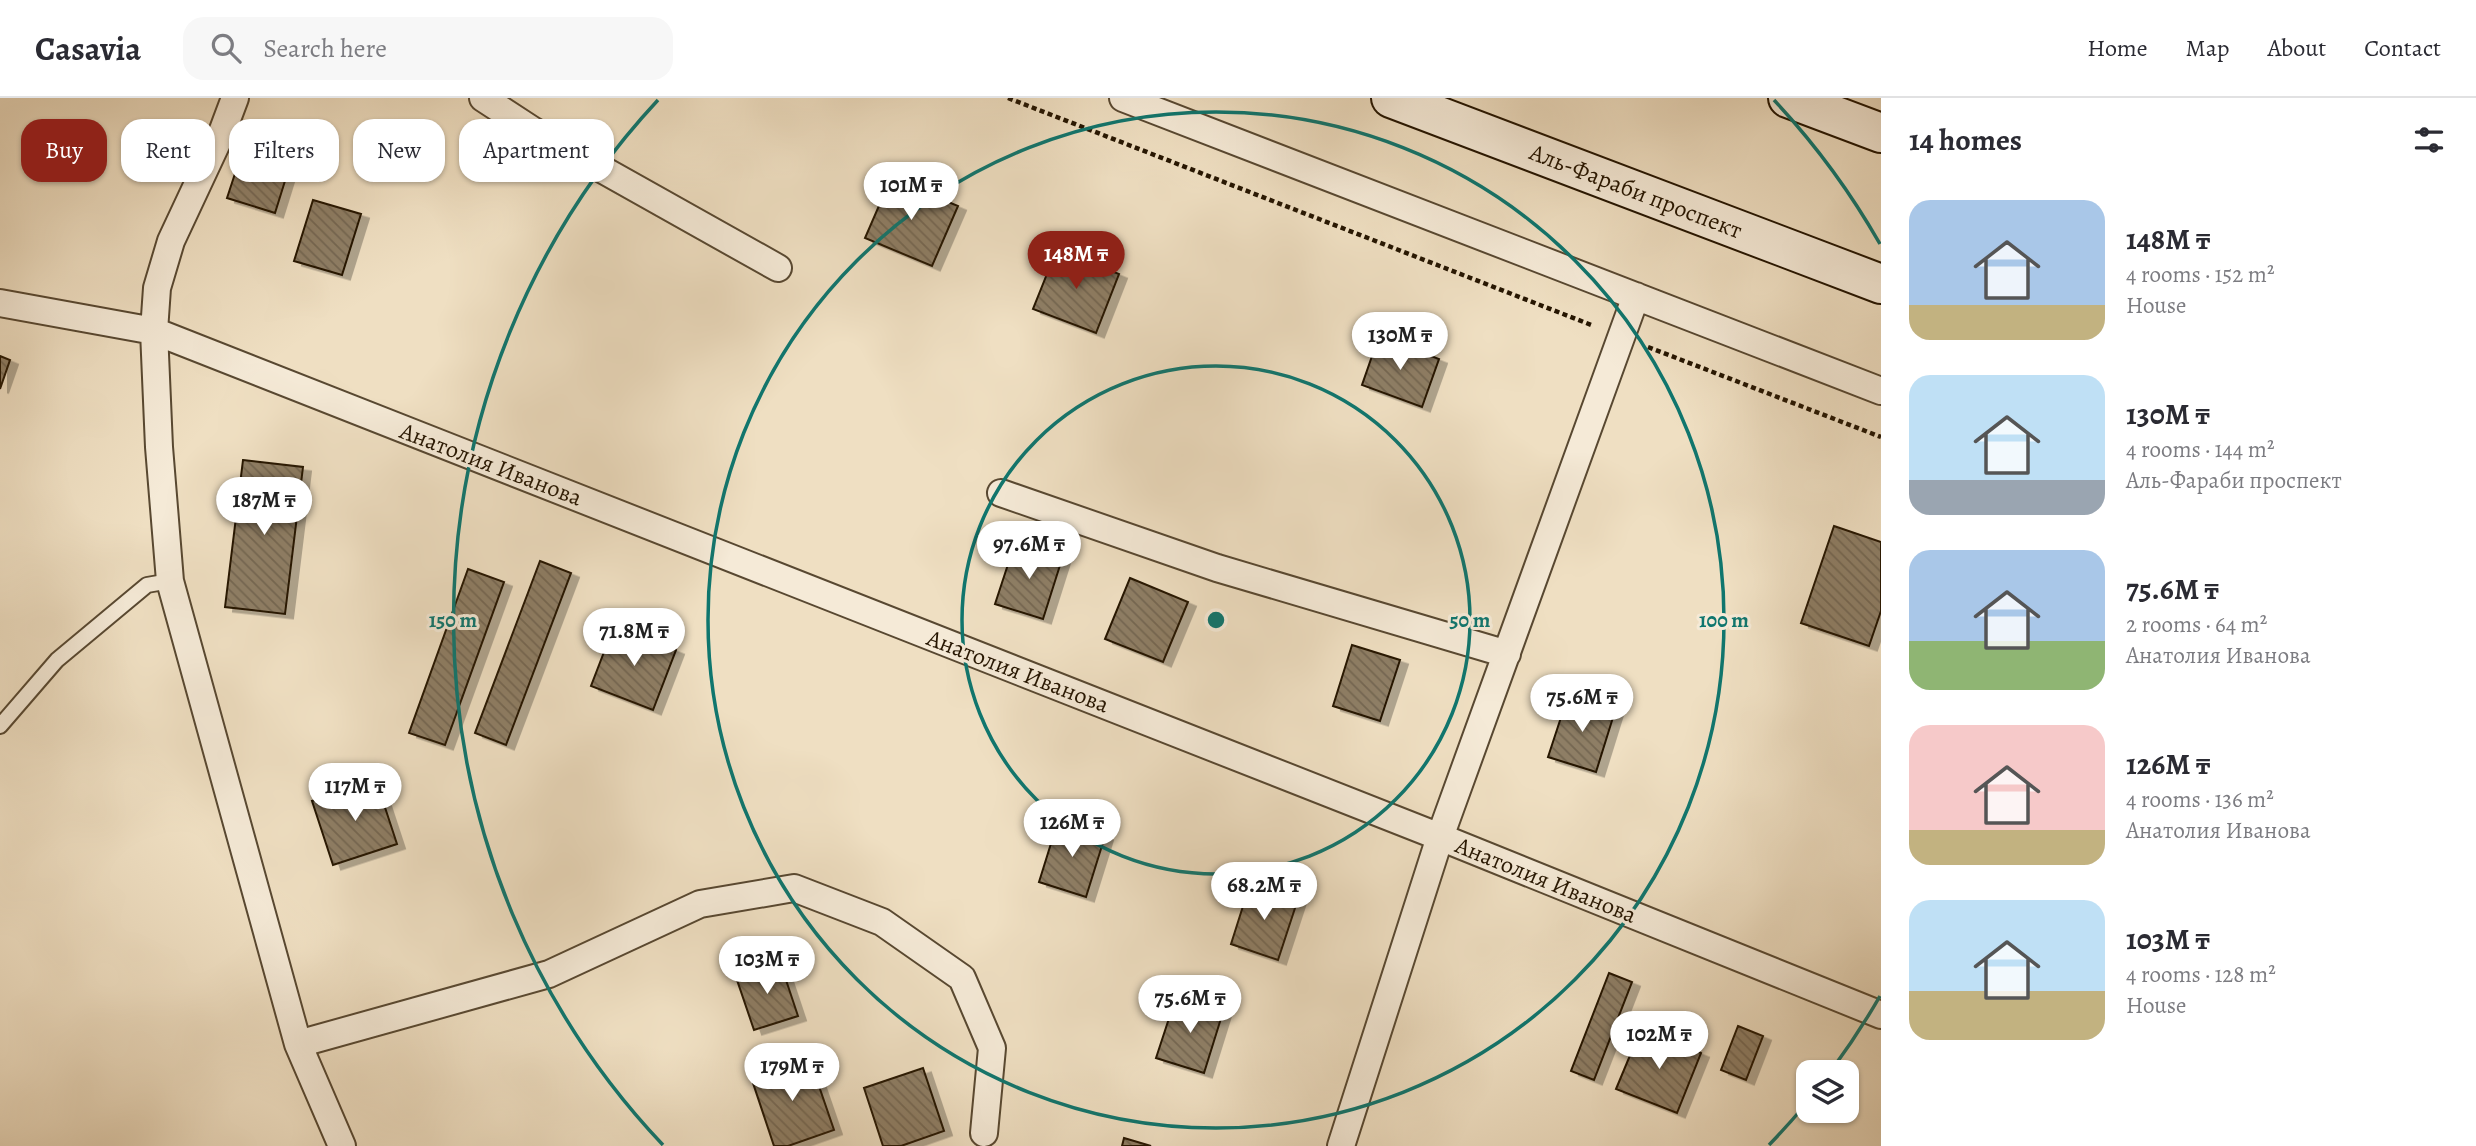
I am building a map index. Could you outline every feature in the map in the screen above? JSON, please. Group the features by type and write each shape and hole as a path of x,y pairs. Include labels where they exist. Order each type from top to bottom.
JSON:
{"street":[{"path":"235,98 223,130 170,242 157,288 154,331 159,447 170,581 298,1044 342,1146"},
{"path":"483,98 532,130 778,268"},
{"path":"1123,98 1881,391"},
{"name":"Аль-Фараби проспект","path":"1391,98 1881,284"},
{"path":"1788,98 1881,133"},
{"path":"1341,1146 1440,837 1636,296"},
{"name":"Анатолия Иванова","path":"0,303 154,331 1440,837 1881,1015"},
{"path":"1001,493 1217,568 1507,654"},
{"path":"298,1044 549,974 699,904 794,888 882,922 962,978 992,1048 984,1133"}],"lane":[{"path":"0,726 57,660 147,585 170,581"}],"path":[{"path":"1008,98 1881,437"}],"building":[{"path":"891,178 958,206 932,266 865,238"},
{"path":"232,182 285,182 275,213 227,198"},
{"path":"313,200 361,214 342,275 294,261"},
{"path":"1057,249 1119,274 1096,333 1033,309"},
{"path":"1379,336 1439,359 1422,407 1362,385"},
{"path":"0,356 10,360 0,389"},
{"path":"243,460 303,467 285,614 225,607"},
{"path":"1834,526 1881,542 1881,611 1869,646 1801,623"},
{"path":"1015,543 1062,559 1043,619 995,604"},
{"path":"540,561 571,573 506,745 475,733"},
{"path":"468,569 504,582 445,745 409,733"},
{"path":"1130,578 1188,602 1163,662 1105,639"},
{"path":"614,626 676,650 653,710 591,686"},
{"path":"1352,645 1400,660 1380,721 1333,706"},
{"path":"1568,696 1615,711 1596,772 1548,757"},
{"path":"376,780 397,844 333,865 312,801"},
{"path":"1058,821 1105,836 1086,897 1039,882"},
{"path":"1250,884 1298,899 1278,960 1231,944"},
{"path":"780,962 798,1016 754,1030 736,977"},
{"path":"1609,973 1632,982 1594,1080 1571,1071"},
{"path":"1176,997 1223,1012 1204,1073 1156,1058"},
{"path":"1738,1026 1763,1036 1746,1080 1721,1070"},
{"path":"1641,1029 1701,1053 1677,1113 1616,1089"},
{"path":"809,1057 834,1130 788,1146 774,1146 751,1077"},
{"path":"923,1068 944,1131 901,1146 883,1146 864,1088"},
{"path":"1124,1138 1151,1146 1122,1146"}]}
